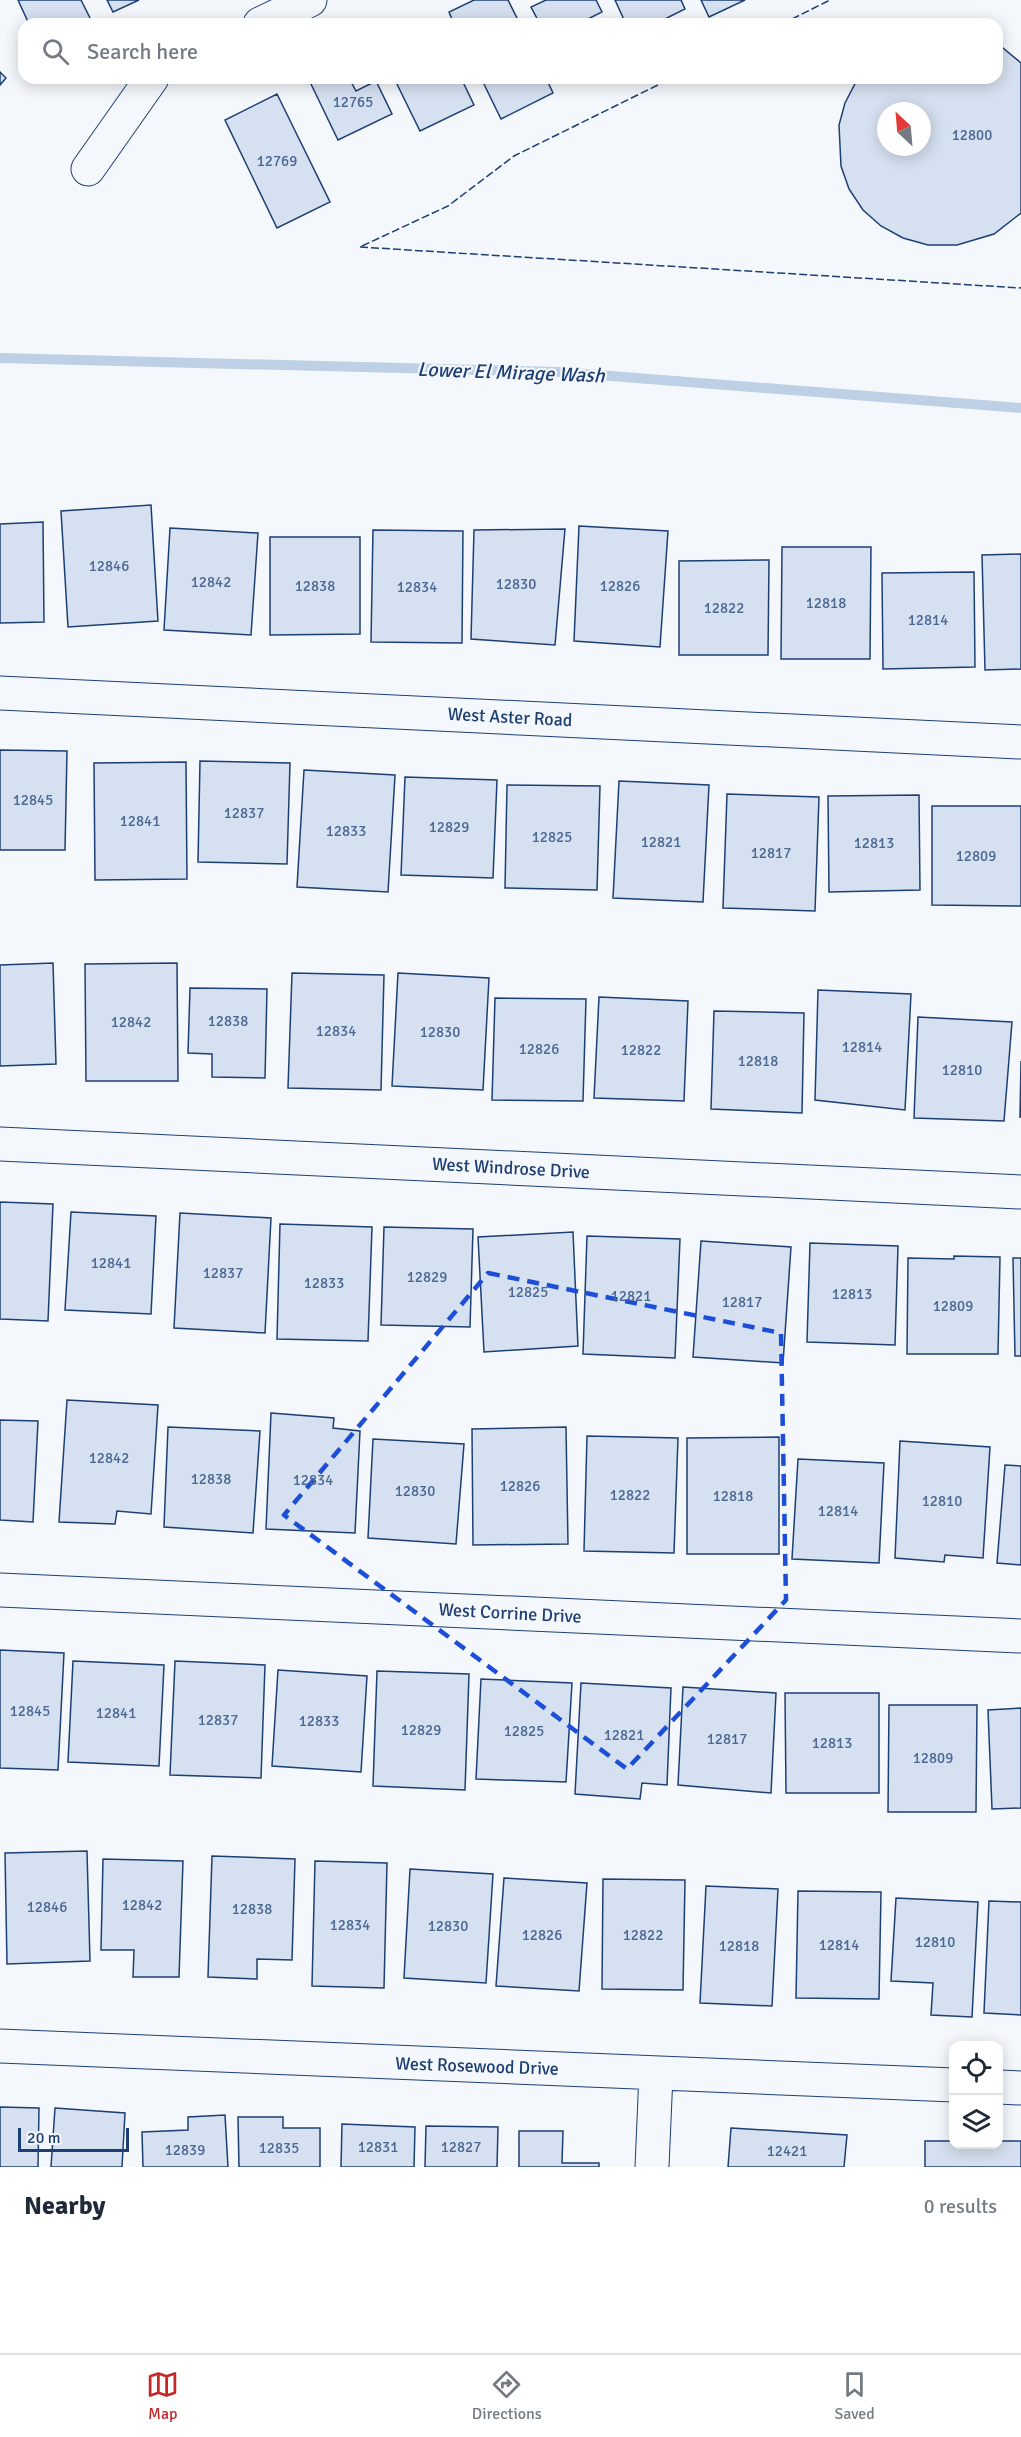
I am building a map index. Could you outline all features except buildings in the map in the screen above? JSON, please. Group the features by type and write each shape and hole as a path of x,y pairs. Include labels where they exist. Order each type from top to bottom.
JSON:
{"street":[{"path":"272,18 310,0"},
{"path":"88,169 148,84"},
{"name":"West Aster Road","path":"0,693 1021,742"},
{"name":"West Windrose Drive","path":"0,1144 1021,1192"},
{"name":"West Corrine Drive","path":"0,1590 1021,1636"},
{"name":"West Rosewood Drive","path":"0,2046 949,2085"},
{"path":"652,2167 656,2074"},
{"path":"1003,2087 1021,2088"}],"highlighted area":[{"path":"488,1273 781,1333 786,1600 627,1769 284,1515"}],"waterway":[{"name":"Lower El Mirage Wash","path":"0,358 560,372 1021,408"}],"fence":[{"path":"794,18 830,0"},
{"path":"362,246 448,206 514,156 660,84"},
{"path":"360,247 1021,288"}]}
